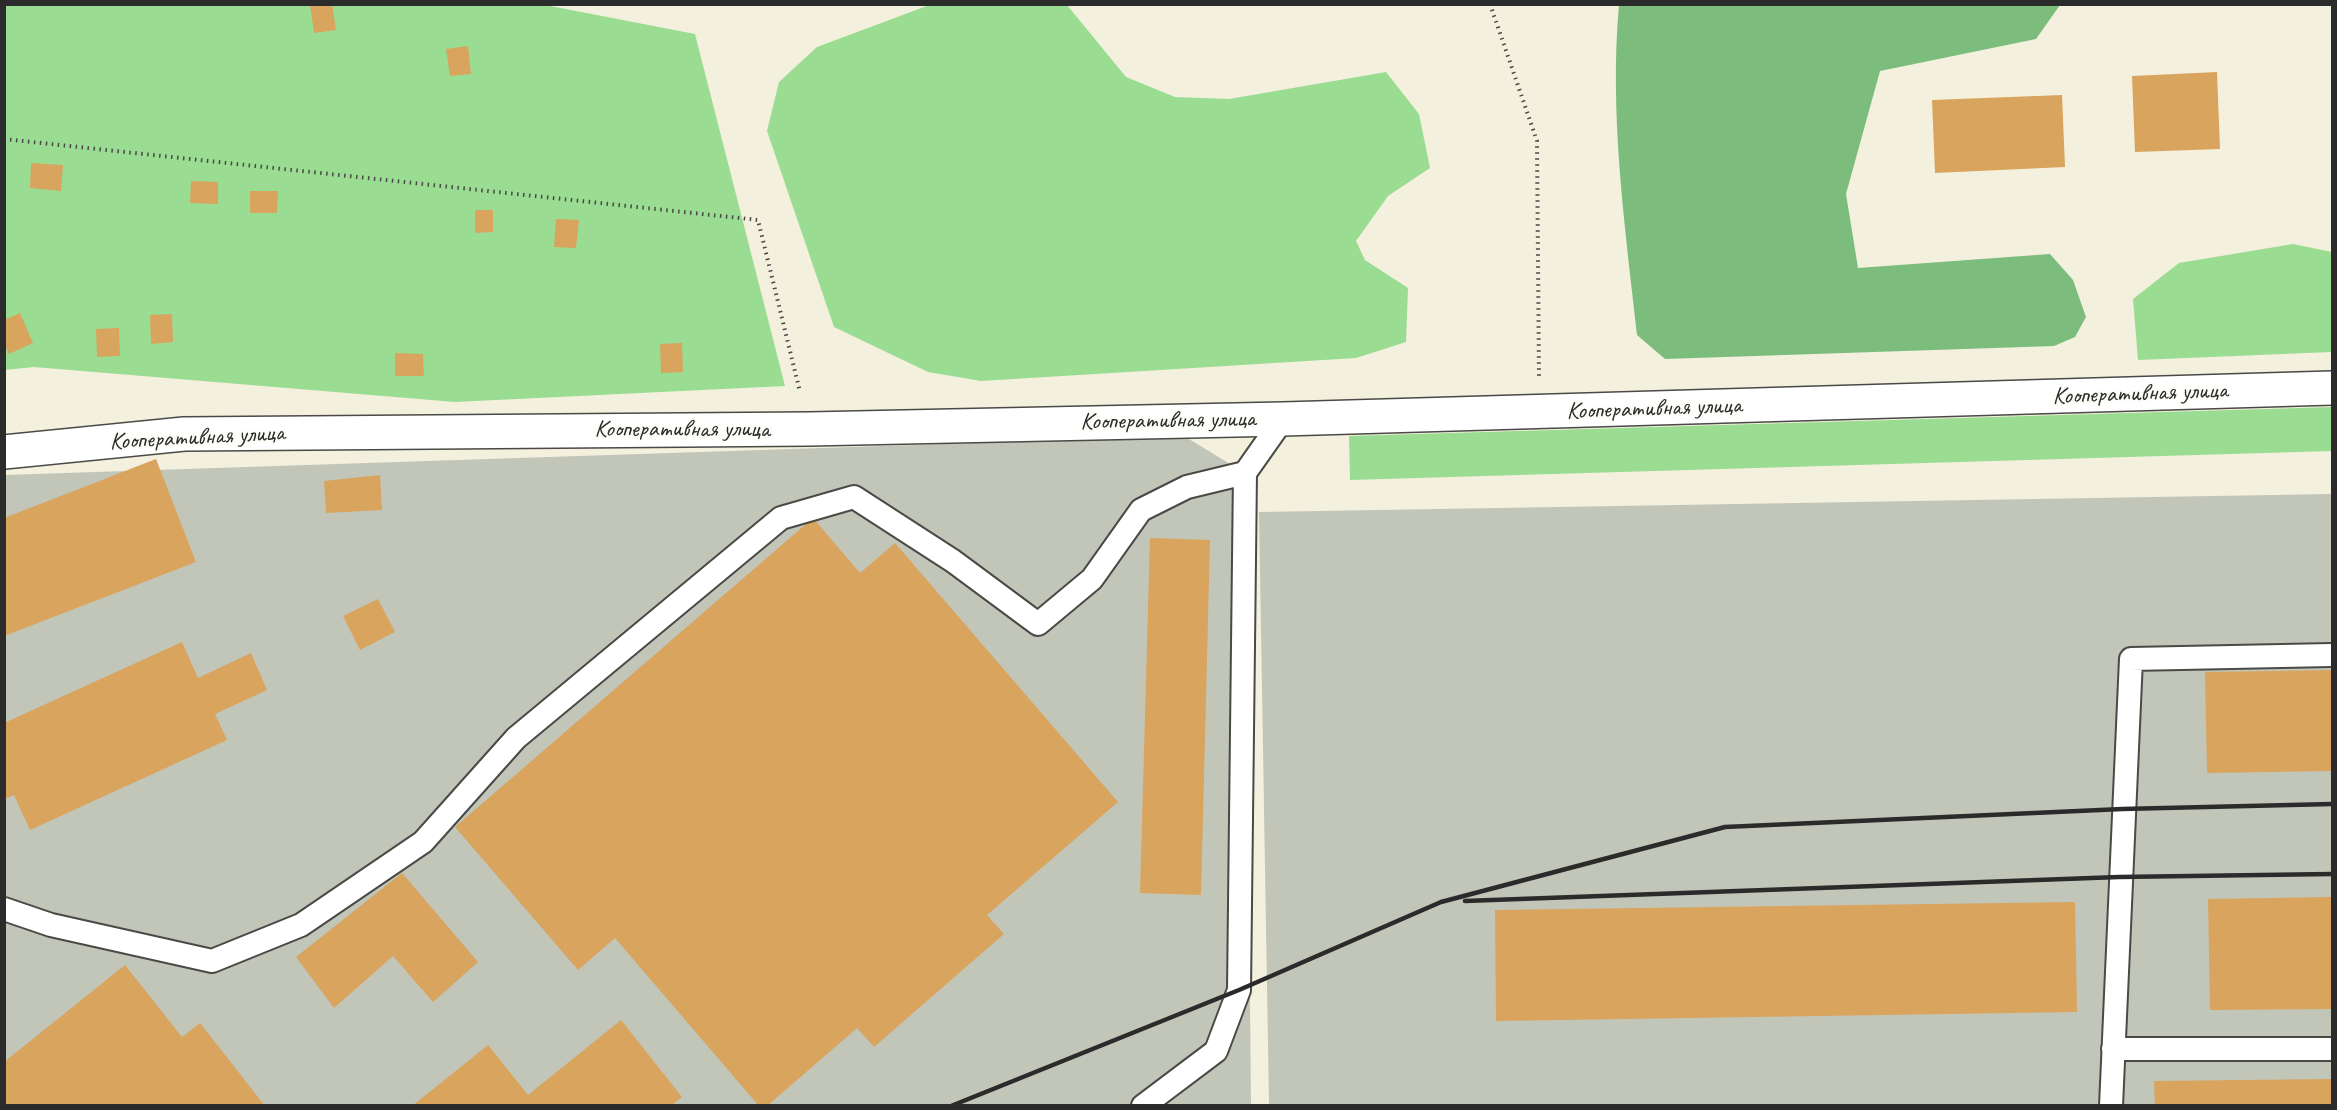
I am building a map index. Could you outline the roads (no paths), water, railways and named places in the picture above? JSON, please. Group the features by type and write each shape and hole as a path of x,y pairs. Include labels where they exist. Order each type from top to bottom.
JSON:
{"street":[{"name":"Кооперативная улица","path":"4,452 184,434 809,429 1283,419 2332,388"}],"lane":[{"path":"1143,1106 1216,1051 1239,990 1245,473 1283,419"},
{"path":"4,909 51,925 212,961 301,925 423,842 516,738 781,518 854,497 953,561 1038,624 1092,579 1141,510 1187,488 1245,473"},
{"path":"2110,1106 2131,659 2332,655"},
{"path":"2114,1049 2332,1049"}],"railway":[{"path":"951,1106 1239,990 1441,902 1725,827 2122,809 2332,804"},
{"path":"1465,901 2119,877 2332,874"}]}
